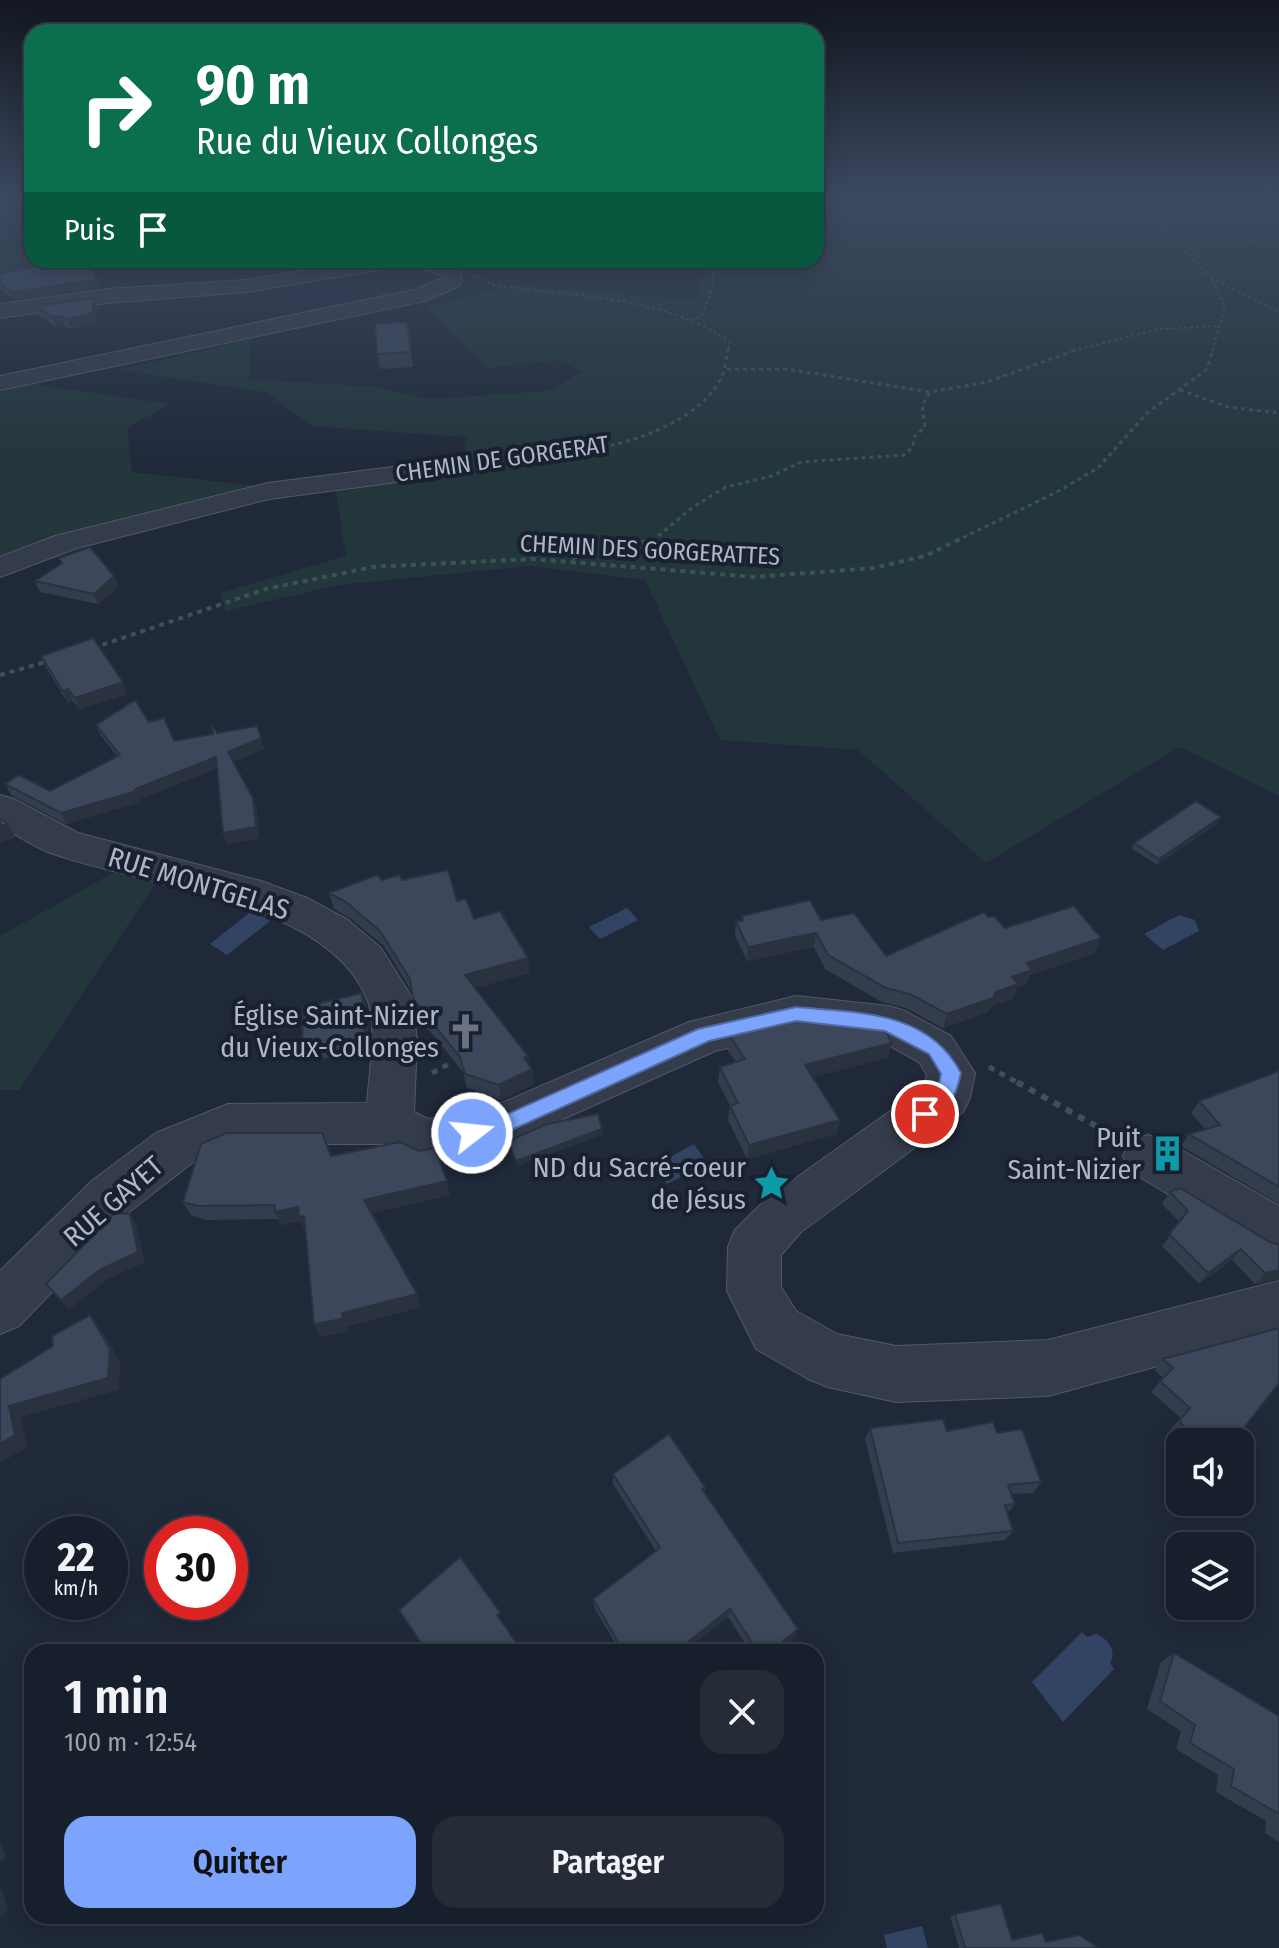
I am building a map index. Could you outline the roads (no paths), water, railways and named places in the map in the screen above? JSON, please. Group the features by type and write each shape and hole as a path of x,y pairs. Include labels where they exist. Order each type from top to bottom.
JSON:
{"street":[{"path":"0,311 107,296 192,290"},
{"path":"0,383 433,290"},
{"name":"CHEMIN DE GORGERAT","path":"0,568 66,542 268,491 447,468"},
{"name":"RUE MONTGELAS","path":"0,808 62,842 222,883 319,920 362,954 390,998 394,1071 389,1123"},
{"path":"389,1123 424,1141 496,1128 705,1035 796,1014 889,1024 935,1049 951,1073 946,1098 783,1216 754,1247 754,1291 776,1330 828,1360 896,1374 1048,1368 1279,1307"},
{"name":"RUE GAYET","path":"0,1308 111,1196 174,1148 228,1124 389,1123"},
{"path":"1148,1156 1279,1233"}],"water":[{"path":"627,908 638,920 600,939 589,927"},
{"path":"253,910 270,921 227,955 210,944"},
{"path":"1179,915 1195,920 1199,931 1163,950 1144,934"},
{"path":"694,1144 707,1163 667,1184 653,1166"},
{"path":"1082,1632 1087,1637 1096,1634 1108,1642 1113,1654 1110,1663 1114,1669 1063,1722 1032,1682"},
{"path":"922,1926 928,1948 887,1948 884,1935"}],"place":[{"name":"Église Saint-Nizier du Vieux-Collonges","path":"465,1031"},
{"name":"Puit Saint-Nizier","path":"1167,1153"},
{"name":"ND du Sacré-coeur de Jésus","path":"772,1183"}]}
